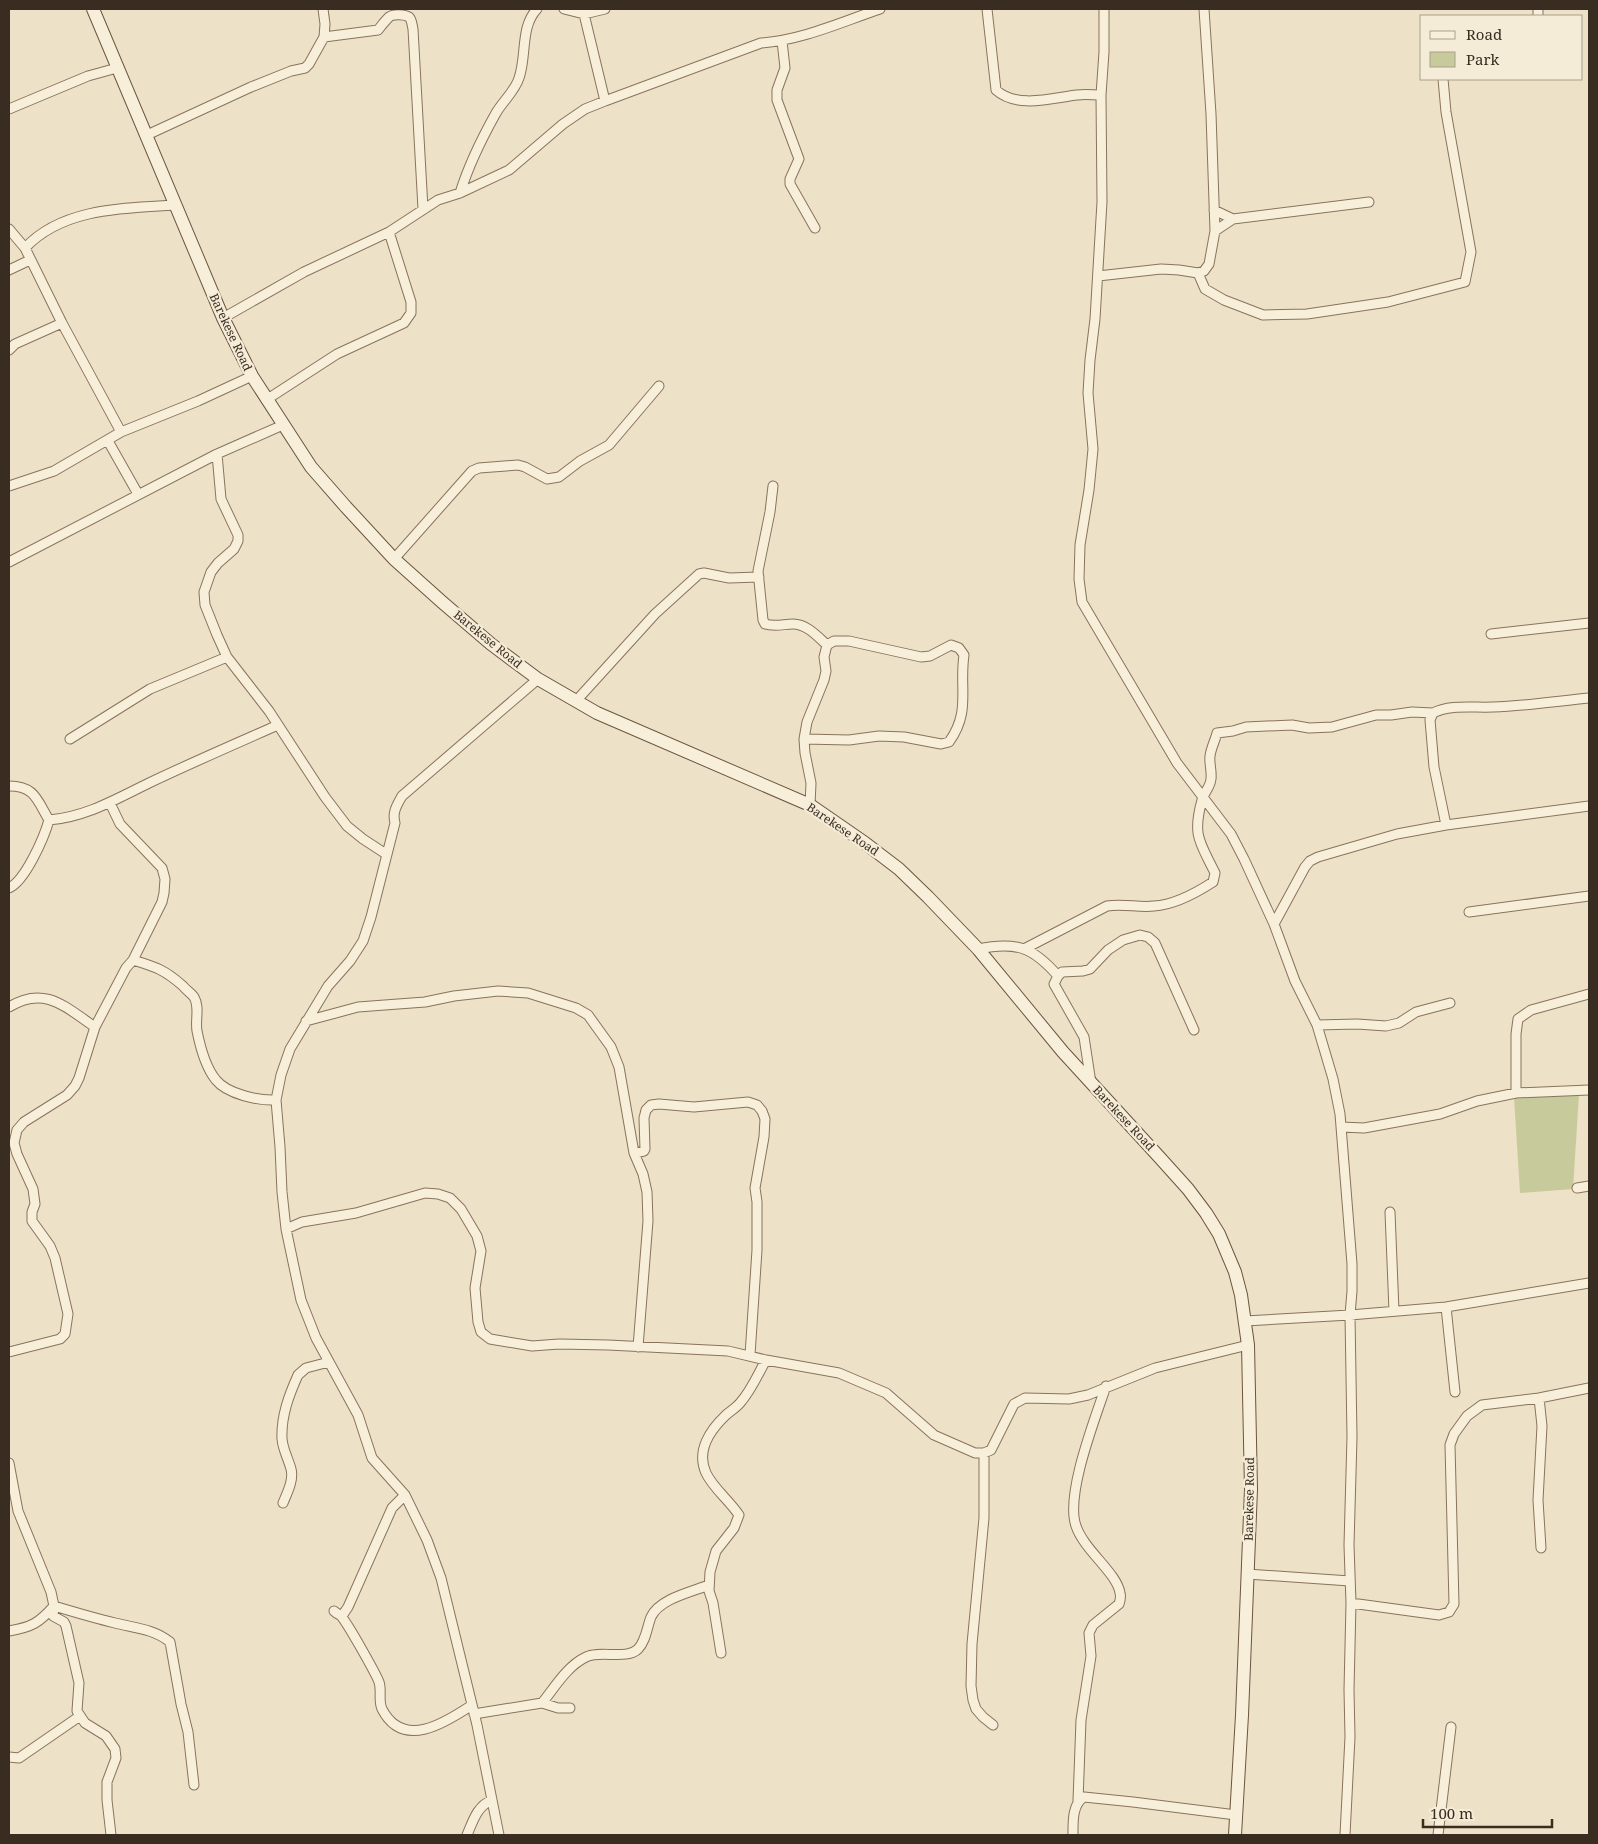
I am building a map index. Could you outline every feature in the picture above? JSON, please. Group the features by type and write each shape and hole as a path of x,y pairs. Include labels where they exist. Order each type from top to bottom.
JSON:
{"main road":[{"name":"Barekese Road","path":"93,9 223,318 252,376 311,466 394,559 491,644 538,679 596,713 810,805 842,826 898,869 978,949 1062,1052 1188,1189 1206,1213 1219,1234 1235,1272 1241,1295 1248,1345 1251,1489 1235,1835"}],"street":[{"path":"147,135 251,87 291,71 305,68 324,37 323,9"},
{"path":"460,193 468,166 478,146 497,111 519,79 523,65 528,22 537,9"},
{"path":"564,9 584,14 604,9"},
{"path":"223,318 304,272 389,232 438,200 460,193 509,170 563,124 585,109 761,43 804,36 880,9"},
{"path":"987,9 996,90 1002,95 1015,100 1035,100 1080,94 1101,95"},
{"path":"1104,9 1101,95 1102,202 1095,319 1088,393 1093,449 1089,490 1080,545 1079,580 1082,602 1177,764 1231,834 1244,859 1274,924 1295,981 1317,1026 1334,1078 1341,1127 1352,1264 1350,1315 1352,1437 1350,1763 1345,1835"},
{"path":"1098,276 1161,269 1198,273 1204,271 1209,264 1215,231 1211,114 1204,9"},
{"path":"584,14 605,100"},
{"path":"324,37 378,30 394,15 408,16 411,19 420,134 420,176 423,209"},
{"path":"782,41 785,68 777,90 778,100 799,159 790,179 790,184 815,228"},
{"path":"9,109 88,76 117,68"},
{"path":"1198,273 1205,290 1224,300 1263,315 1306,314 1388,302 1465,282 1471,252 1446,112 1443,80"},
{"path":"1215,231 1233,219 1369,202"},
{"path":"25,248 40,235 74,217 132,208 175,205"},
{"path":"1214,210 1233,219"},
{"path":"9,230 25,248 62,323 121,432"},
{"path":"266,400 337,354 404,323 411,313 412,302 389,232"},
{"path":"9,270 30,260"},
{"path":"9,350 15,344 62,323"},
{"path":"9,486 54,471 121,432 198,401 252,376"},
{"path":"394,559 472,471 479,468 518,465 547,479 558,477 580,461 609,445 659,386"},
{"path":"9,562 217,454 283,425"},
{"path":"108,441 138,494"},
{"path":"217,454 221,499 238,535 238,541 234,550 218,562 211,572 204,592 205,605 227,657 278,725 346,826 386,854"},
{"path":"773,486 770,512 760,557 759,577 763,620 765,624 802,625 827,645"},
{"path":"576,701 655,614 699,574 704,573 730,578 759,577"},
{"path":"1491,634 1589,623"},
{"path":"804,739 849,740 879,736 904,737 941,744 949,742 954,736 964,707 962,672 964,655 959,648 951,646 930,656 922,657 849,641 834,641 827,645 824,657 826,671 824,680 808,722 804,739 805,753 812,783 810,805"},
{"path":"70,740 150,689 227,657"},
{"path":"499,1835 473,1709 441,1578 427,1540 405,1495 372,1458 358,1415 316,1338 301,1300 286,1229 276,1100 281,1076 290,1049 328,986 350,961 363,941 395,823 394,810 402,796 538,679"},
{"path":"1024,949 1107,906 1115,904 1156,906 1178,901 1213,882 1215,873 1199,842 1196,827 1203,796 1208,790 1211,780 1210,756 1216,733 1254,726 1332,727 1376,715 1412,712 1433,713 1438,710 1453,708 1494,708 1589,698"},
{"path":"1433,713 1430,720 1434,767 1446,825"},
{"path":"49,820 68,818 110,803 149,783 278,725"},
{"path":"9,786 19,785 31,791 49,820"},
{"path":"14,1143 17,1130 24,1122 67,1095 80,1078 95,1027 126,968 133,960 162,902 165,879 162,868 120,824 110,803"},
{"path":"1274,924 1305,867 1310,861 1333,852 1397,834 1446,825 1589,806"},
{"path":"9,888 24,875 42,841 49,820"},
{"path":"1469,912 1589,896"},
{"path":"1091,1083 1084,1037 1054,984 1062,972 1090,969 1108,950 1123,940 1140,935 1148,937 1155,943 1194,1030"},
{"path":"978,949 997,945 1015,946 1033,952 1058,976"},
{"path":"133,960 167,972 194,998 197,1006 196,1030 206,1062 218,1082 229,1090 261,1101 276,1100"},
{"path":"306,1022 358,1006 425,1002 454,996 498,991 528,993 576,1008 588,1015 610,1047 616,1060 634,1153 643,1174 647,1192 648,1221 638,1347"},
{"path":"1516,1093 1516,1034 1518,1019 1531,1010 1589,994"},
{"path":"9,1007 20,1000 39,998 58,1001 95,1027"},
{"path":"1317,1026 1357,1024 1386,1026 1399,1023 1416,1012 1450,1003"},
{"path":"1341,1127 1364,1128 1440,1114 1477,1101 1516,1093 1589,1090"},
{"path":"634,1153 644,1151 645,1149 644,1118 646,1110 651,1105 694,1107 748,1102 758,1105 762,1111 765,1119 764,1137 755,1188 757,1202 757,1250 750,1355"},
{"path":"9,1131 33,1189 32,1221 50,1246 55,1258 68,1314 65,1334 54,1342 9,1352"},
{"path":"1577,1188 1589,1186"},
{"path":"286,1229 302,1222 356,1213 425,1192 438,1194 450,1198 461,1208 477,1236 481,1251 475,1288 478,1322 482,1332 490,1338 532,1346 559,1344 728,1351 766,1360 813,1367 847,1376 886,1393 934,1435 975,1453 984,1453 991,1450 1014,1404 1025,1398 1069,1399 1088,1394 1155,1368 1248,1345"},
{"path":"1390,1212 1394,1311"},
{"path":"1245,1321 1446,1307 1589,1283"},
{"path":"1446,1307 1455,1392"},
{"path":"721,1654 713,1603 709,1591 710,1572 716,1550 734,1528 738,1515 731,1502 719,1492 706,1473 702,1458 704,1446 710,1433 746,1396 766,1360"},
{"path":"283,1503 289,1488 291,1475 291,1470 283,1450 282,1426 285,1409 298,1374 302,1370 329,1362"},
{"path":"1073,1835 1075,1807 1078,1801 1081,1720 1091,1656 1089,1633 1093,1625 1115,1610 1120,1598 1120,1592 1112,1576 1083,1541 1073,1514 1074,1489 1106,1386"},
{"path":"1351,1603 1439,1615 1449,1612 1454,1604 1450,1445 1454,1434 1467,1416 1482,1405 1539,1398 1589,1388"},
{"path":"1539,1398 1542,1426 1538,1500 1541,1548"},
{"path":"984,1453 984,1518 972,1644 971,1686 976,1709 993,1725"},
{"path":"9,1463 13,1512 51,1592 54,1606 53,1616 64,1622 66,1626 79,1683 76,1708 85,1723 106,1736 115,1749 116,1758 107,1782 106,1800 111,1835"},
{"path":"405,1495 392,1508 348,1607 338,1614 379,1682 382,1708 389,1719 398,1726 415,1731 428,1729 473,1709 542,1703 558,1708 570,1708"},
{"path":"1247,1574 1350,1581"},
{"path":"542,1703 565,1672 585,1657 593,1654 628,1653 637,1650 658,1606 667,1600 709,1585"},
{"path":"9,1632 40,1621 54,1606"},
{"path":"54,1606 152,1631 170,1642 188,1732 194,1785"},
{"path":"9,1757 19,1758 80,1716"},
{"path":"1438,1835 1451,1727"},
{"path":"1078,1801 1084,1797 1236,1815"},
{"path":"467,1835 478,1810 486,1802 492,1800"}],"green space":[{"path":"1579,1094 1573,1189 1520,1193 1514,1097"}]}
